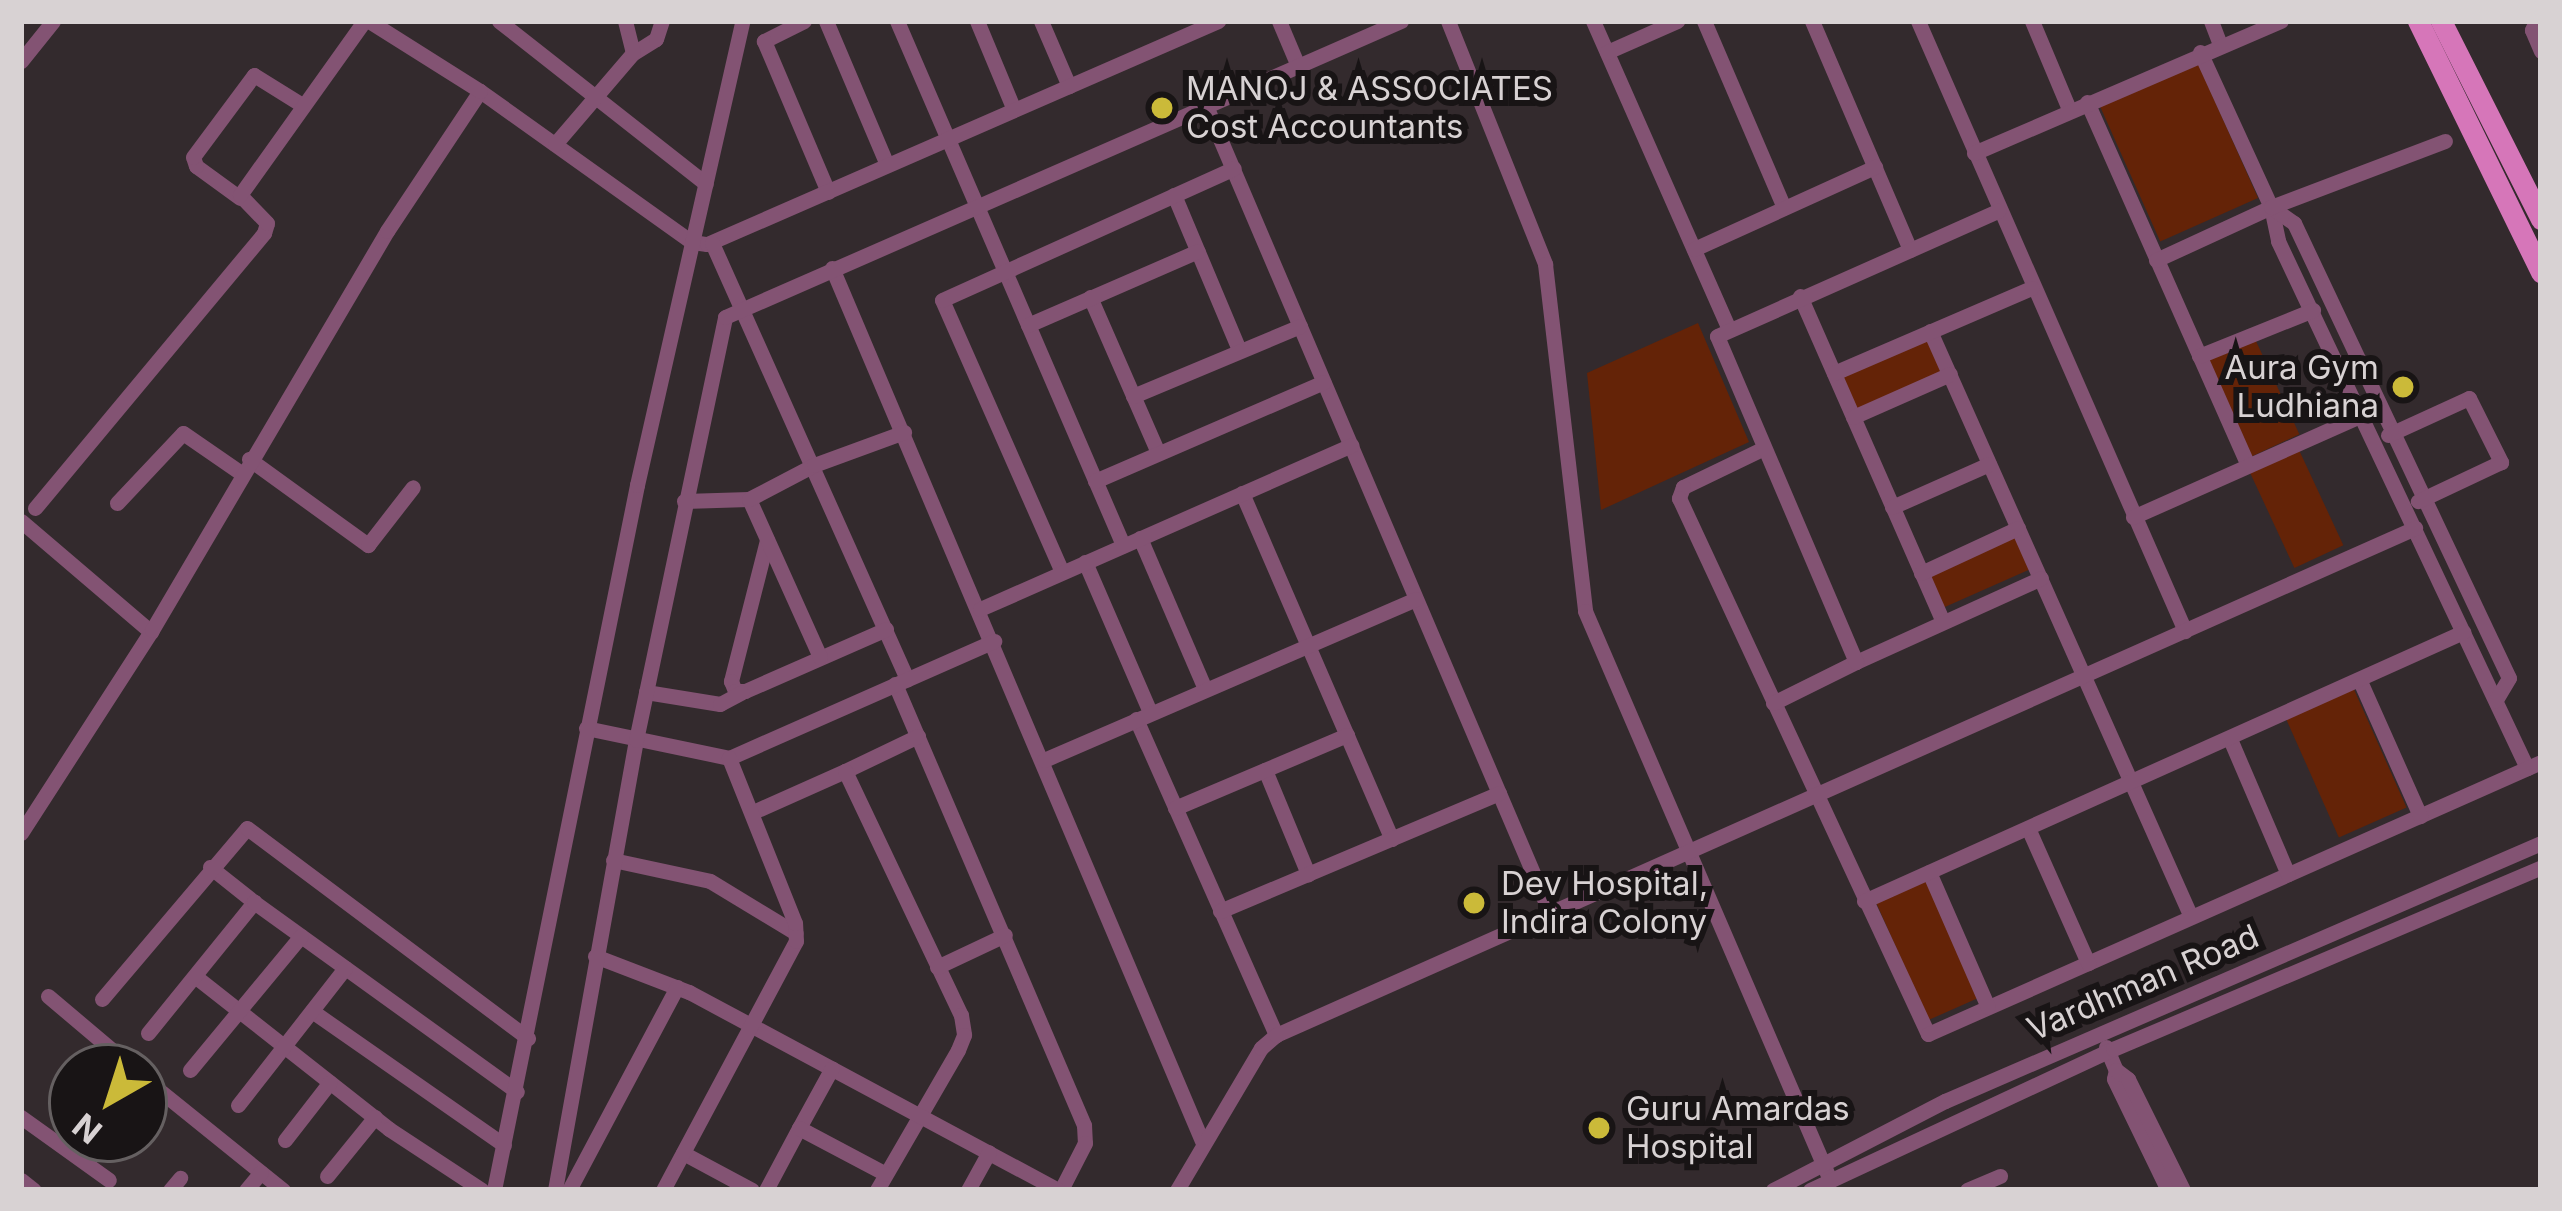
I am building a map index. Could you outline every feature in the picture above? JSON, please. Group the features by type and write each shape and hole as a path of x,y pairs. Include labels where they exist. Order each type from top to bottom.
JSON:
{"main road":[{"path":"2418,21 2541,272"},
{"path":"2441,21 2541,219"}],"street":[{"path":"21,61 53,21"},
{"path":"240,198 302,105 367,21 479,91 692,242 712,243 1211,22"},
{"path":"499,21 706,184"},
{"path":"625,21 632,54"},
{"path":"555,144 632,54 656,39 662,21"},
{"path":"494,1190 528,1038 586,728 742,21"},
{"path":"804,21 764,41 828,192"},
{"path":"826,21 887,165"},
{"path":"898,21 1123,545"},
{"path":"977,21 1014,110"},
{"path":"1061,21 1043,25 1070,86"},
{"path":"1279,21 1298,66"},
{"path":"556,1190 636,740 725,317 1401,21"},
{"path":"1448,21 1520,196 1548,278 1586,610 1823,1163 1822,1186"},
{"path":"1593,21 1729,329"},
{"path":"1607,52 1677,21"},
{"path":"1704,21 1784,208"},
{"path":"1812,21 1910,250"},
{"path":"1918,21 2031,288 2186,631"},
{"path":"2032,21 2069,109"},
{"path":"2211,21 2220,44"},
{"path":"1974,153 2281,21"},
{"path":"2536,21 2532,30 2541,51"},
{"path":"1762,448 1683,488 1678,497 1924,1032 2534,765 2496,700 2278,241 2271,207 2200,52"},
{"path":"35,508 264,233 267,223 196,166 193,157 254,75 302,105"},
{"path":"21,833 151,632 245,466 479,91"},
{"path":"2087,102 2247,463"},
{"path":"1206,106 1550,913"},
{"path":"2156,260 2271,207 2445,141"},
{"path":"1694,249 1875,167"},
{"path":"1062,572 942,307 946,296 1234,168"},
{"path":"1174,195 1239,350"},
{"path":"2271,207 2294,223 2509,678 2496,700"},
{"path":"1856,662 1716,345 1717,336 1998,211"},
{"path":"595,956 677,987 1060,1190 1085,1143 1085,1131 1005,935 918,736 886,629 712,243"},
{"path":"1028,325 1198,251"},
{"path":"832,268 994,641 1202,1141"},
{"path":"1834,373 2031,288"},
{"path":"1800,296 1942,620"},
{"path":"1090,297 1158,454"},
{"path":"2199,356 2313,310"},
{"path":"1133,396 1300,326"},
{"path":"1930,331 2191,917"},
{"path":"1853,417 1950,374"},
{"path":"1095,481 1324,382"},
{"path":"2373,442 2469,398 2501,462 2405,508"},
{"path":"2133,517 2360,416"},
{"path":"684,501 748,500 814,465 904,432"},
{"path":"117,502 184,433 368,545 412,487"},
{"path":"980,609 1351,445"},
{"path":"1892,507 1990,464"},
{"path":"1242,493 1391,838"},
{"path":"748,500 820,657"},
{"path":"21,521 151,632"},
{"path":"1921,573 2018,528"},
{"path":"1177,1190 1261,1048 1276,1035 2415,528"},
{"path":"1139,538 1205,689"},
{"path":"741,693 734,691 731,680 767,539"},
{"path":"1085,562 1175,808 1276,1035"},
{"path":"1773,703 1942,620 2041,578"},
{"path":"1044,760 1416,599"},
{"path":"646,692 720,704 886,629"},
{"path":"1864,902 2463,632"},
{"path":"586,728 729,758 994,641"},
{"path":"2360,681 2420,816"},
{"path":"1175,808 1347,735"},
{"path":"753,812 918,736"},
{"path":"2230,739 2288,874"},
{"path":"663,1190 794,949 796,933 729,758"},
{"path":"1265,770 1308,874"},
{"path":"845,771 962,1015 964,1035 877,1190"},
{"path":"1220,911 1499,793"},
{"path":"102,999 239,831 253,829 528,1038"},
{"path":"2028,829 2088,963"},
{"name":"Vardhman Road","path":"1773,1190 2099,1033 2541,843"},
{"path":"613,860 710,881 796,933"},
{"path":"209,867 517,1092"},
{"name":"Vardhman Road","path":"1822,1186 2108,1052 2541,868"},
{"path":"1929,872 1988,1007"},
{"path":"148,1033 254,902"},
{"path":"937,968 1005,935"},
{"path":"190,1070 301,936"},
{"path":"238,1105 345,968"},
{"path":"196,976 375,1118 476,1189"},
{"path":"569,1190 677,987"},
{"path":"48,996 104,1043"},
{"path":"312,1011 504,1145"},
{"path":"2099,1033 2116,1070 2128,1079 2183,1190"},
{"path":"766,1190 832,1068"},
{"path":"2116,1070 2114,1079 2168,1190"},
{"path":"285,1140 331,1082"},
{"path":"168,1097 283,1190"},
{"path":"21,1117 110,1180"},
{"path":"327,1176 375,1118"},
{"path":"799,1127 886,1174"},
{"path":"968,1190 988,1152"},
{"path":"682,1154 752,1190"},
{"path":"246,1190 261,1172"},
{"path":"1970,1190 2000,1176"},
{"path":"21,1180 34,1190"}],"shaded area":[{"path":"2197,61 2258,198 2160,242 2099,105"},
{"path":"1698,323 1749,442 1601,510 1587,373"},
{"path":"1928,338 1943,371 1856,410 1841,377"},
{"path":"2255,339 2299,434 2250,457 2206,362"},
{"path":"2299,450 2343,545 2294,568 2250,473"},
{"path":"2016,536 2031,569 1942,608 1927,575"},
{"path":"2352,685 2407,807 2339,838 2284,715"},
{"path":"1930,876 1983,996 1928,1020 1875,900"}],"place":[{"name":"MANOJ & ASSOCIATES Cost Accountants","path":"1162,108"},
{"name":"Aura Gym Ludhiana","path":"2403,387"},
{"name":"Dev Hospital, Indira Colony","path":"1474,903"},
{"name":"Guru Amardas Hospital","path":"1599,1128"}]}
